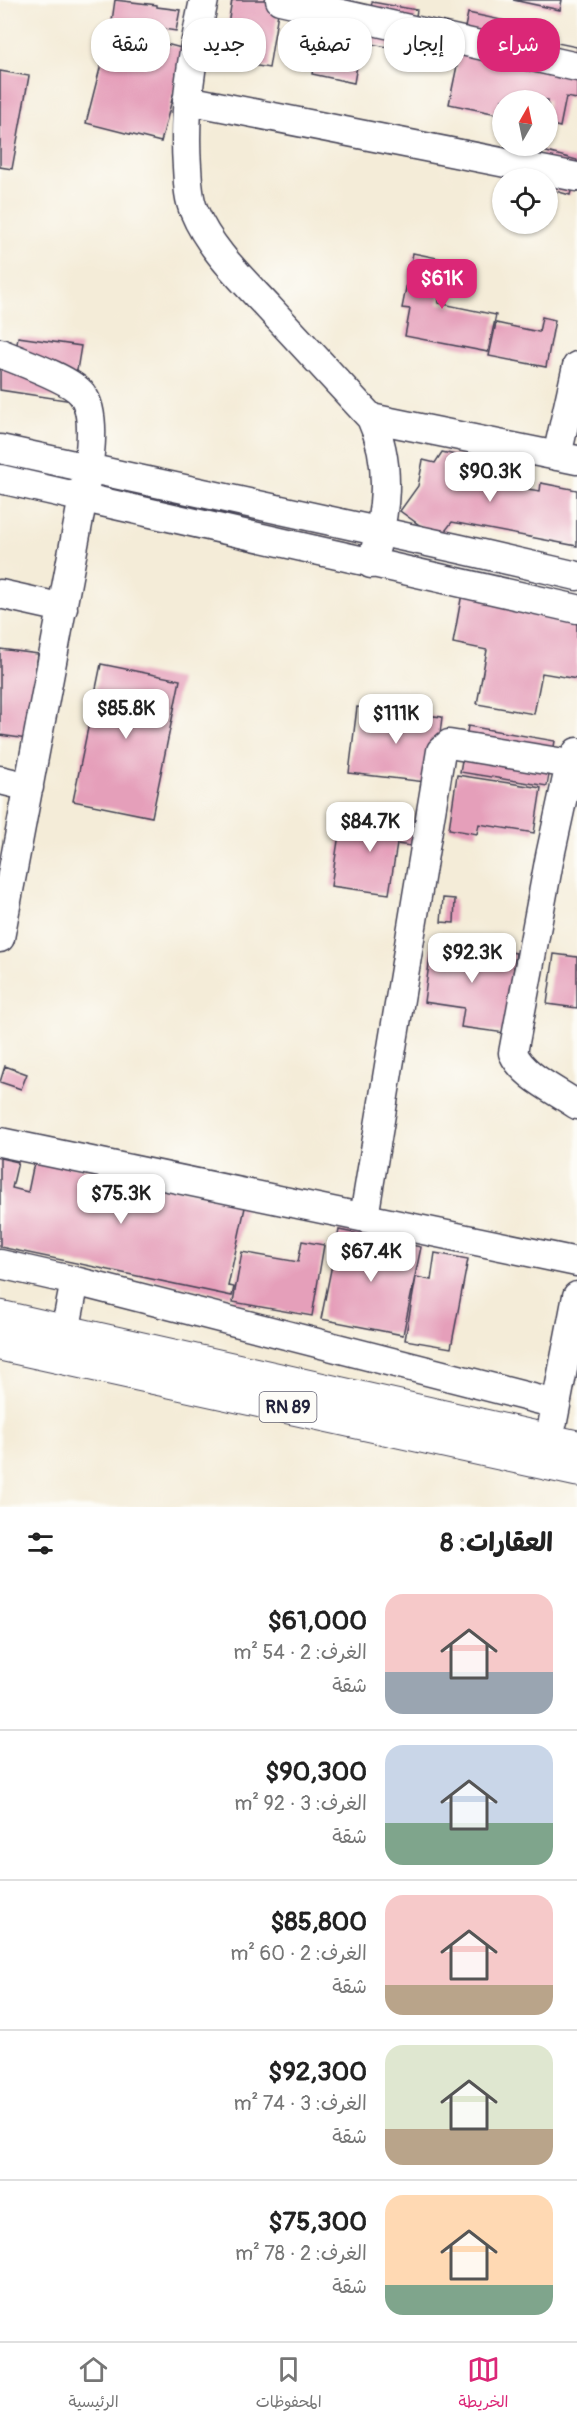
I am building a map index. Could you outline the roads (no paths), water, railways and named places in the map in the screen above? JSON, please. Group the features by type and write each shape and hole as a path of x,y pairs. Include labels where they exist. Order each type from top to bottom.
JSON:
{"main road":[{"path":"0,1317 563,1444"},
{"name":"RN 89","path":"0,1344 577,1470"}],"street":[{"path":"204,0 187,100 188,187 194,211 209,237 236,273 371,418 378,432 386,493 381,531 371,564"},
{"path":"280,0 577,67"},
{"path":"187,100 577,177"},
{"path":"0,353 70,384 81,392 87,402 91,422 83,497 0,938"},
{"path":"371,418 567,458 577,366"},
{"path":"0,449 381,531 577,576"},
{"path":"0,479 577,609"},
{"path":"0,594 63,608"},
{"path":"364,1217 441,751 449,744 574,758 550,856 513,1053 526,1071 577,1105"},
{"path":"0,780 29,787"},
{"path":"0,1142 577,1262"},
{"path":"0,1264 75,1281 556,1404"},
{"path":"65,1332 75,1281"},
{"path":"563,1444 556,1404 577,1296"}]}
